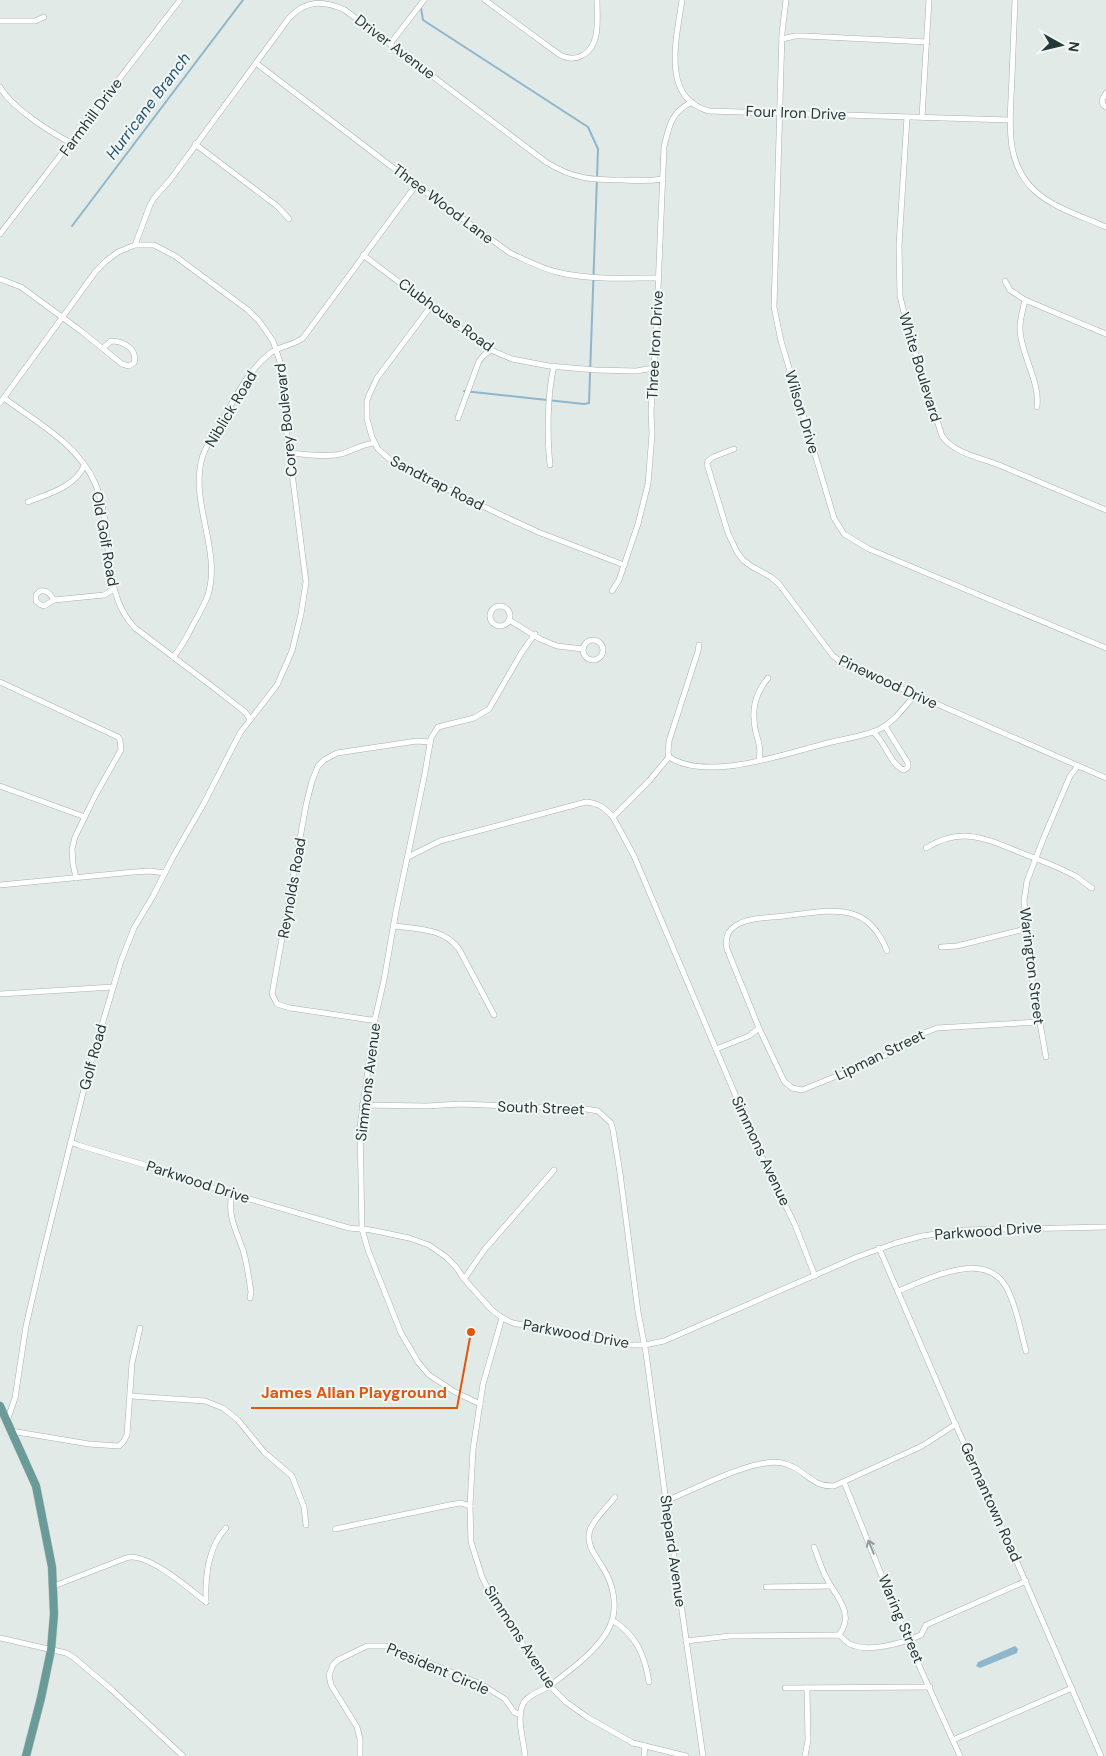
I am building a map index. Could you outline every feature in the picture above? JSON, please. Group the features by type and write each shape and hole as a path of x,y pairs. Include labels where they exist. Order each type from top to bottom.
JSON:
{"main road":[{"path":"0,1406 36,1486 49,1547 54,1586 51,1650 26,1756"}],"street":[{"name":"Farmhill Drive","path":"0,234 180,0"},
{"path":"390,44 424,0"},
{"path":"485,0 560,55 572,59 578,58 587,52 594,43 596,0"},
{"path":"682,0 675,56 680,85 684,94 692,102"},
{"name":"Wilson Drive","path":"786,0 782,39 779,113 774,308 781,341 827,497 838,526 851,540 869,550 1106,648"},
{"path":"922,117 929,0"},
{"path":"1015,0 1010,120 1011,144 1015,160 1031,186 1047,200 1063,209 1106,227"},
{"name":"Driver Avenue","path":"135,244 154,198 170,180 295,12 306,4 316,1 344,10 560,171 591,180 647,181 662,179"},
{"path":"0,21 35,21 44,17"},
{"path":"782,39 805,36 927,42"},
{"name":"Three Wood Lane","path":"256,63 416,185 510,253 559,273 582,276 658,278"},
{"path":"0,87 10,100 71,143"},
{"path":"1106,93 1102,100 1103,105 1106,107"},
{"name":"Four Iron Drive","path":"692,102 698,107 710,111 1010,120"},
{"name":"Three Iron Drive","path":"612,591 619,580 642,512 648,484 652,434 651,411 664,147 670,124 680,109 692,102"},
{"name":"White Boulevard","path":"907,117 899,245 900,296 909,333 942,436 951,446 963,452 1106,510"},
{"path":"196,144 276,206 289,219"},
{"name":"Niblick Road","path":"173,657 208,594 210,553 200,483 203,454 251,373 264,358 276,349 288,346 302,338 416,185"},
{"path":"0,403 86,284 106,261 118,252 135,244"},
{"name":"Corey Boulevard","path":"135,244 154,245 175,256 248,310 269,334 281,365 284,411 306,582 301,614 286,668 277,685 250,719"},
{"name":"Clubhouse Road","path":"364,255 491,350 520,361 554,366 636,371 654,368"},
{"path":"0,279 21,287 122,364 129,366 134,363 136,355 122,343 110,341 103,348"},
{"path":"1005,281 1010,290 1025,300 1106,334"},
{"path":"1025,300 1020,330 1025,354 1038,394 1037,408"},
{"name":"Sandtrap Road","path":"431,306 377,378 369,395 366,412 374,443 388,459 408,470 538,532 624,565"},
{"path":"458,418 480,361 491,350"},
{"path":"550,465 548,447 550,395 554,366"},
{"name":"Old Golf Road","path":"4,398 64,442 95,483 101,500 114,589 129,622 245,712 250,719"},
{"path":"289,452 328,456 349,452 374,443"},
{"name":"Pinewood Drive","path":"734,450 713,457 708,461 708,464 728,533 737,552 751,566 771,577 778,584 836,659 987,728 1106,778"},
{"path":"28,502 59,489 74,480 81,474 84,466"},
{"path":"54,600 104,595 114,589"},
{"path":"504,606 510,613 509,620 505,624 498,626 491,619 491,612 495,607 504,606"},
{"path":"509,620 556,646 583,649"},
{"name":"Simmons Avenue","path":"534,634 489,709 468,720 443,726 434,732 430,742 375,1019 362,1105 359,1145 362,1229 368,1250 401,1333 418,1362 435,1380 480,1404 473,1449 470,1506 471,1542 482,1577 493,1599 508,1618 526,1651 550,1685 576,1710 630,1742 686,1756"},
{"path":"698,645 698,651 669,741 669,757 676,762 703,767 730,766 873,732 894,719 915,695"},
{"path":"759,760 761,751 753,715 755,701 760,688 768,678"},
{"path":"0,682 96,726 118,737 120,740 121,750 75,836 72,849 76,878"},
{"name":"Golf Road","path":"7,1421 15,1398 32,1297 90,1064 121,961 134,928 213,786 240,733 250,719"},
{"path":"873,732 882,742 898,767 904,770 908,767 908,763 885,726"},
{"name":"Reynolds Road","path":"375,1019 371,1020 290,1008 276,1004 272,994 306,805 314,773 324,760 337,753 407,742 430,742"},
{"path":"614,817 669,757"},
{"name":"Warington Street","path":"1046,1057 1025,929 1024,901 1026,887 1036,858 1070,776 1078,766"},
{"path":"0,786 84,817"},
{"name":"Simmons Avenue","path":"408,857 440,841 586,802 599,804 614,817 634,856 760,1153 795,1225 815,1276"},
{"path":"926,848 941,840 976,836 996,841 1064,870 1092,888"},
{"path":"0,885 150,871 165,873"},
{"name":"Lipman Street","path":"887,951 882,939 869,922 857,914 842,911 827,911 739,923 734,926 726,937 727,949 759,1028 784,1081 792,1088 802,1090 869,1064 891,1053 916,1036 937,1028 1039,1022"},
{"path":"394,926 432,931 452,940 459,949 494,1015"},
{"path":"941,947 957,946 1025,929"},
{"path":"0,994 113,987"},
{"path":"716,1049 749,1036 759,1028"},
{"name":"South Street","path":"362,1105 427,1106 460,1104 598,1111 611,1123 613,1130 638,1312 645,1345"},
{"name":"Parkwood Drive","path":"71,1142 232,1194 349,1228 409,1238 429,1245 446,1257 490,1308 502,1318 513,1323 625,1345 645,1345 664,1341 879,1248 922,1236 957,1230 1106,1227"},
{"path":"464,1278 485,1249 554,1170"},
{"path":"232,1194 230,1214 244,1255 250,1286 250,1298"},
{"name":"Germantown Road","path":"879,1248 1101,1756"},
{"path":"898,1291 952,1270 979,1268 989,1272 1006,1286 1011,1295 1026,1351"},
{"path":"480,1404 483,1384 502,1318"},
{"path":"11,1431 89,1444 119,1446 124,1442 127,1435 134,1351 140,1328"},
{"name":"Shepard Avenue","path":"645,1345 703,1756"},
{"path":"131,1396 205,1401 217,1405 234,1415 264,1452 292,1476 304,1507 306,1525"},
{"path":"666,1502 745,1468 765,1462 786,1463 818,1484 834,1486 922,1446 956,1424"},
{"name":"Waring Street","path":"844,1482 908,1641 960,1756"},
{"path":"525,1756 520,1715 525,1701 550,1685 599,1644 612,1620 614,1594 604,1569 592,1551 590,1530 616,1497"},
{"path":"336,1529 449,1505 461,1503 470,1506"},
{"path":"54,1586 135,1556 148,1561 188,1586 206,1602 206,1577 214,1546 218,1537 226,1528"},
{"path":"814,1548 826,1578 840,1599 844,1609 845,1628 839,1635"},
{"path":"686,1641 730,1636 839,1635 847,1643 861,1647 876,1647 908,1641 921,1635 926,1624 1026,1581"},
{"path":"766,1587 831,1586"},
{"path":"612,1620 630,1633 646,1663 649,1682"},
{"path":"0,1638 66,1653 74,1657 183,1756"},
{"name":"President Circle","path":"360,1756 360,1739 357,1727 331,1685 328,1675 338,1660 367,1646 387,1646 481,1684 505,1699 514,1712 520,1715"},
{"path":"785,1688 930,1687"},
{"path":"805,1756 808,1740 807,1688"},
{"path":"953,1740 1072,1688"},
{"path":"644,1756 645,1746"}],"water":[{"path":"1015,1646 1018,1649 1017,1653 980,1668 976,1666 978,1662"}],"waterway":[{"name":"Hurricane Branch","path":"72,226 243,0"},
{"path":"421,8 423,20 588,127 598,149 589,403 464,391"}],"place":[{"name":"James Allan Playground","path":"471,1332"}]}
